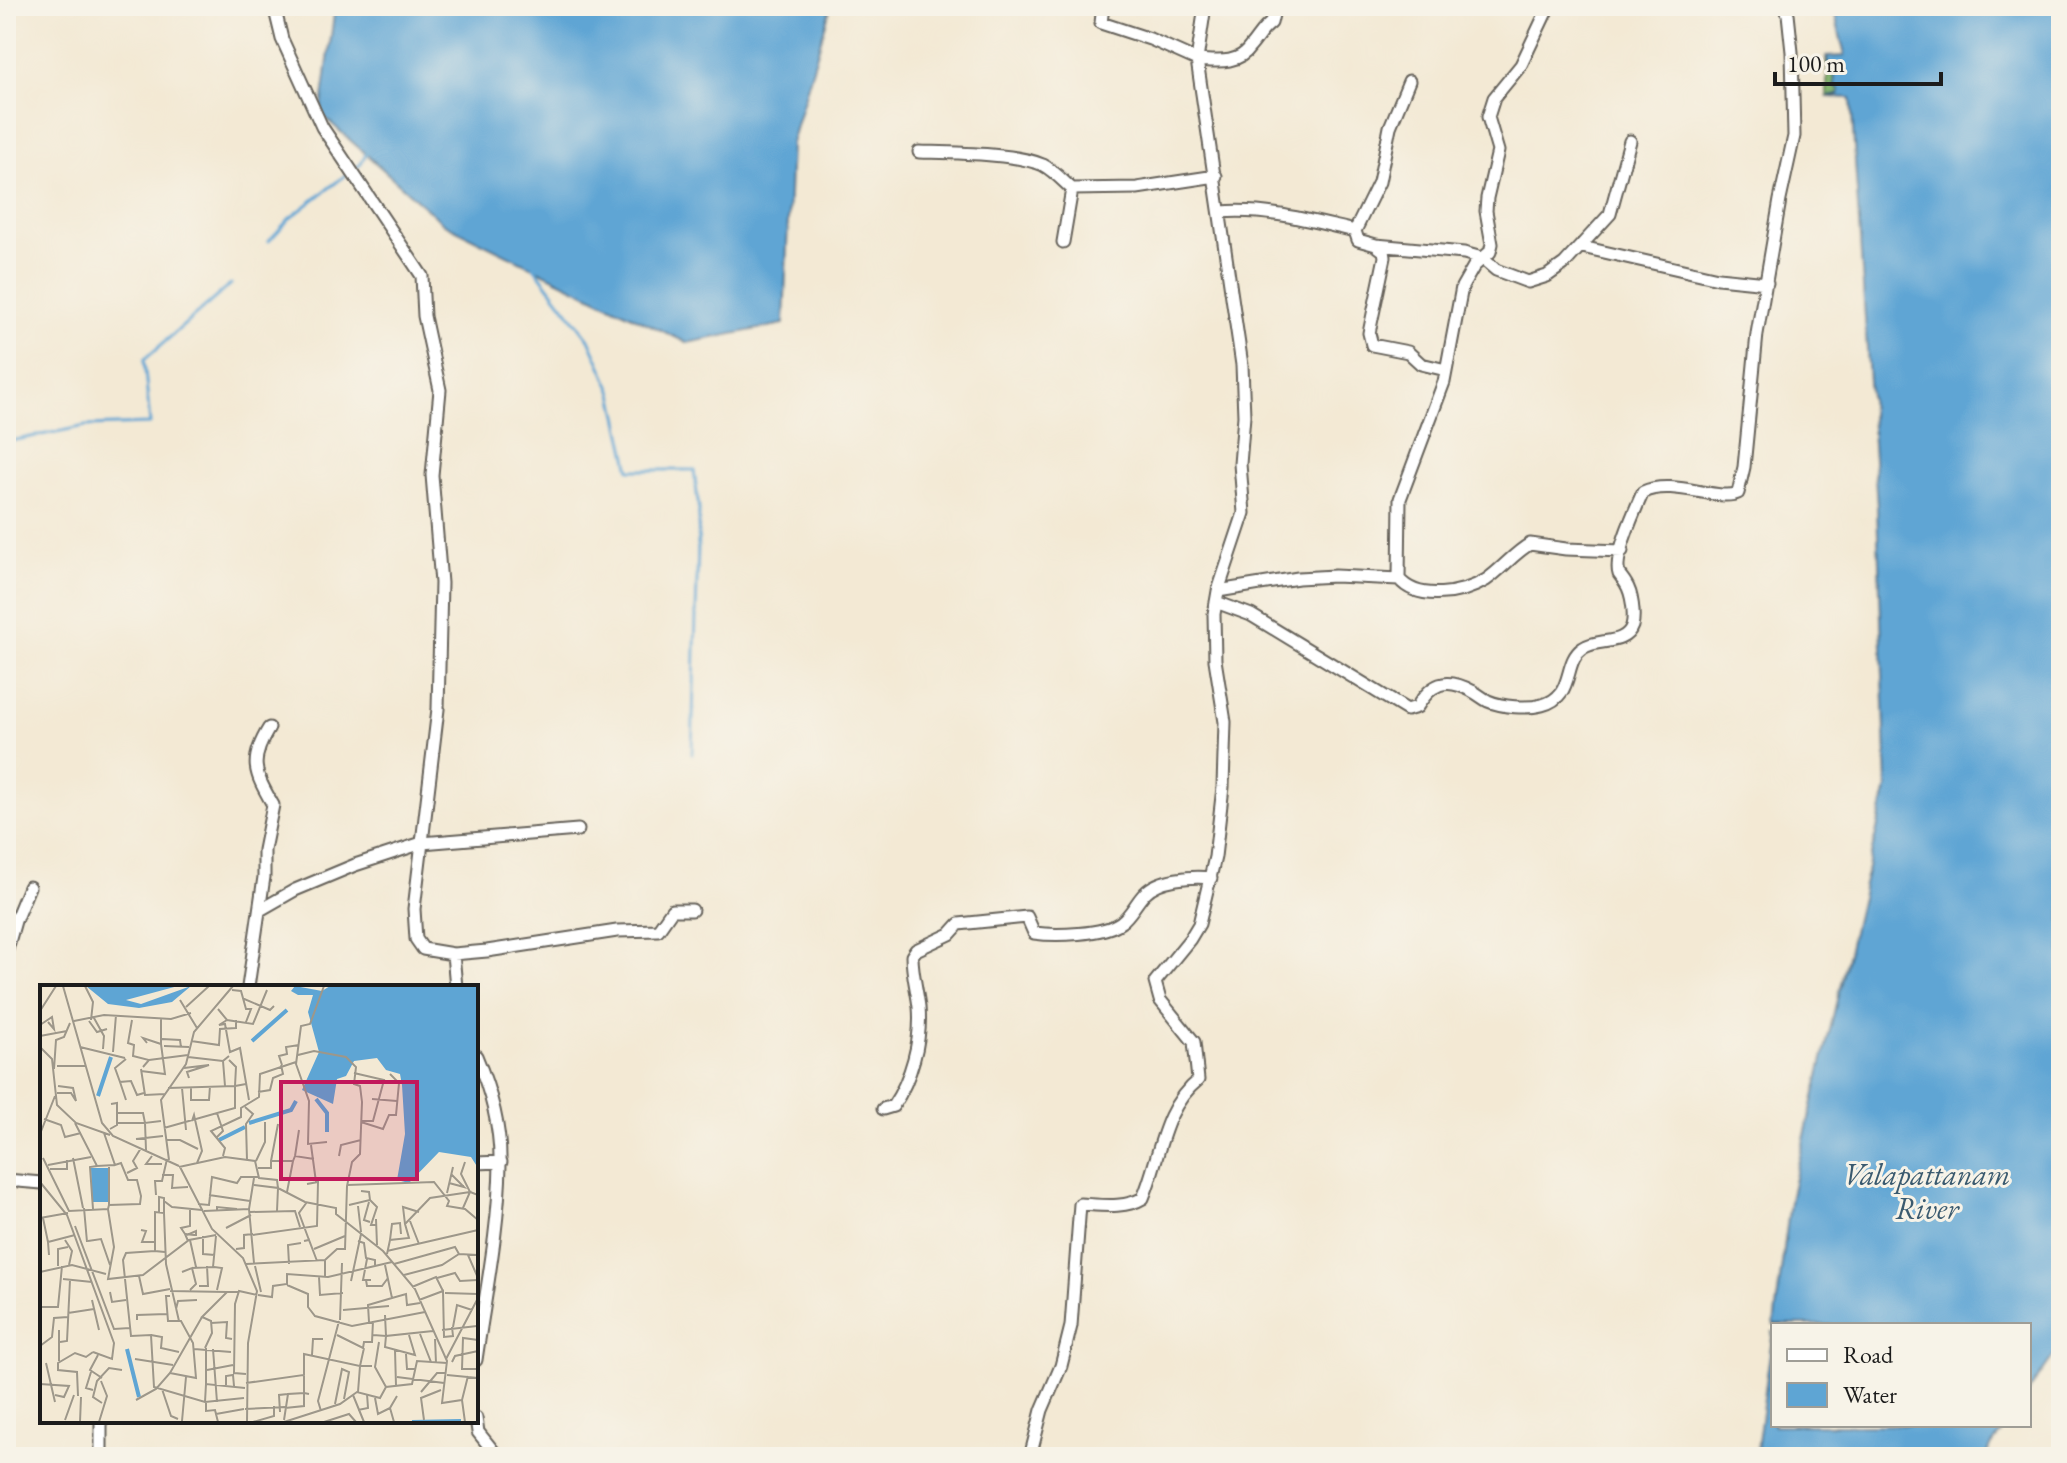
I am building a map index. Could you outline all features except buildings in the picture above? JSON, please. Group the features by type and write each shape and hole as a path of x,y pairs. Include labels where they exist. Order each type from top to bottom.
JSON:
{"street":[{"path":"274,6 282,39 322,127 422,276 424,316 440,390 432,466 441,583 438,709 414,909 416,939 423,949 453,954 487,951 617,931 658,930 672,910 692,910"},
{"path":"1103,6 1101,23 1150,39 1197,60 1222,62 1241,57 1261,30 1271,23 1275,6"},
{"path":"1030,1457 1042,1410 1061,1366 1071,1326 1080,1204 1108,1206 1134,1203 1143,1198 1161,1136 1189,1088 1198,1080 1194,1042 1160,1000 1155,982 1199,924 1211,878 1223,787 1225,722 1215,660 1214,614 1244,513 1240,464 1244,416 1242,365 1197,60 1205,6"},
{"path":"1549,6 1521,65 1494,98 1488,117 1498,151 1486,211 1492,244 1490,252 1482,258 1462,287 1444,382 1400,499 1399,579 1406,588 1433,593 1468,588 1483,582 1530,544 1622,551"},
{"path":"1217,596 1407,710 1417,707 1427,690 1439,684 1471,690 1484,700 1504,706 1541,705 1555,699 1567,685 1580,649 1626,635 1632,626 1628,587 1619,573 1628,527 1643,492 1653,487 1732,496 1738,493 1744,467 1753,366 1780,200 1794,136 1792,52 1788,14 1784,6"},
{"path":"1409,81 1390,127 1379,182 1355,231 1358,240 1376,245 1464,253 1482,258 1496,270 1528,282 1547,276 1582,247 1610,214 1630,141"},
{"path":"919,152 959,153 1045,165 1072,189 1137,188 1216,176"},
{"path":"1063,242 1072,189"},
{"path":"1221,212 1259,212 1355,231"},
{"path":"1376,245 1384,251 1385,257 1369,333 1372,345 1408,352 1421,364 1446,370"},
{"path":"1582,247 1718,278 1767,283"},
{"path":"1217,596 1298,578 1399,579"},
{"path":"248,985 264,877 264,850 273,805 254,764 269,728"},
{"path":"260,910 295,890 355,865 422,843 578,830"},
{"path":"883,1109 893,1106 901,1094 916,1046 919,1010 912,956 916,950 950,934 959,924 973,921 1027,917 1034,933 1097,931 1122,921 1146,891 1160,884 1195,877 1211,878"},
{"path":"6,953 29,887"},
{"path":"453,954 456,985"},
{"path":"478,1062 495,1112 501,1162 493,1246 478,1347"},
{"path":"478,1163 501,1162"},
{"path":"6,1180 40,1183"},
{"path":"101,1423 101,1457"},
{"path":"477,1423 478,1432 498,1457"}],"green space":[{"path":"1827,57 1830,65 1834,64 1835,86 1840,91 1839,95 1827,97"}],"water":[{"path":"335,6 831,6 791,143 784,324 687,343 444,224 321,114"},
{"name":"Valapattanam River","path":"1833,6 2061,6 2061,1345 2031,1388 2031,1323 1774,1323 1791,1195 1887,787 1877,507 1851,98 1827,97 1839,95 1840,91 1835,86 1834,65 1830,65 1827,57 1845,56"},
{"path":"1771,1346 1771,1427 2005,1427 1984,1457 1756,1457"}],"waterway":[{"path":"354,169 366,154"},
{"path":"269,241 289,219 347,174"},
{"path":"534,267 589,339 613,393 630,470 694,470 699,509 692,754"},
{"path":"6,442 86,426 150,424 144,360 231,284"}]}
